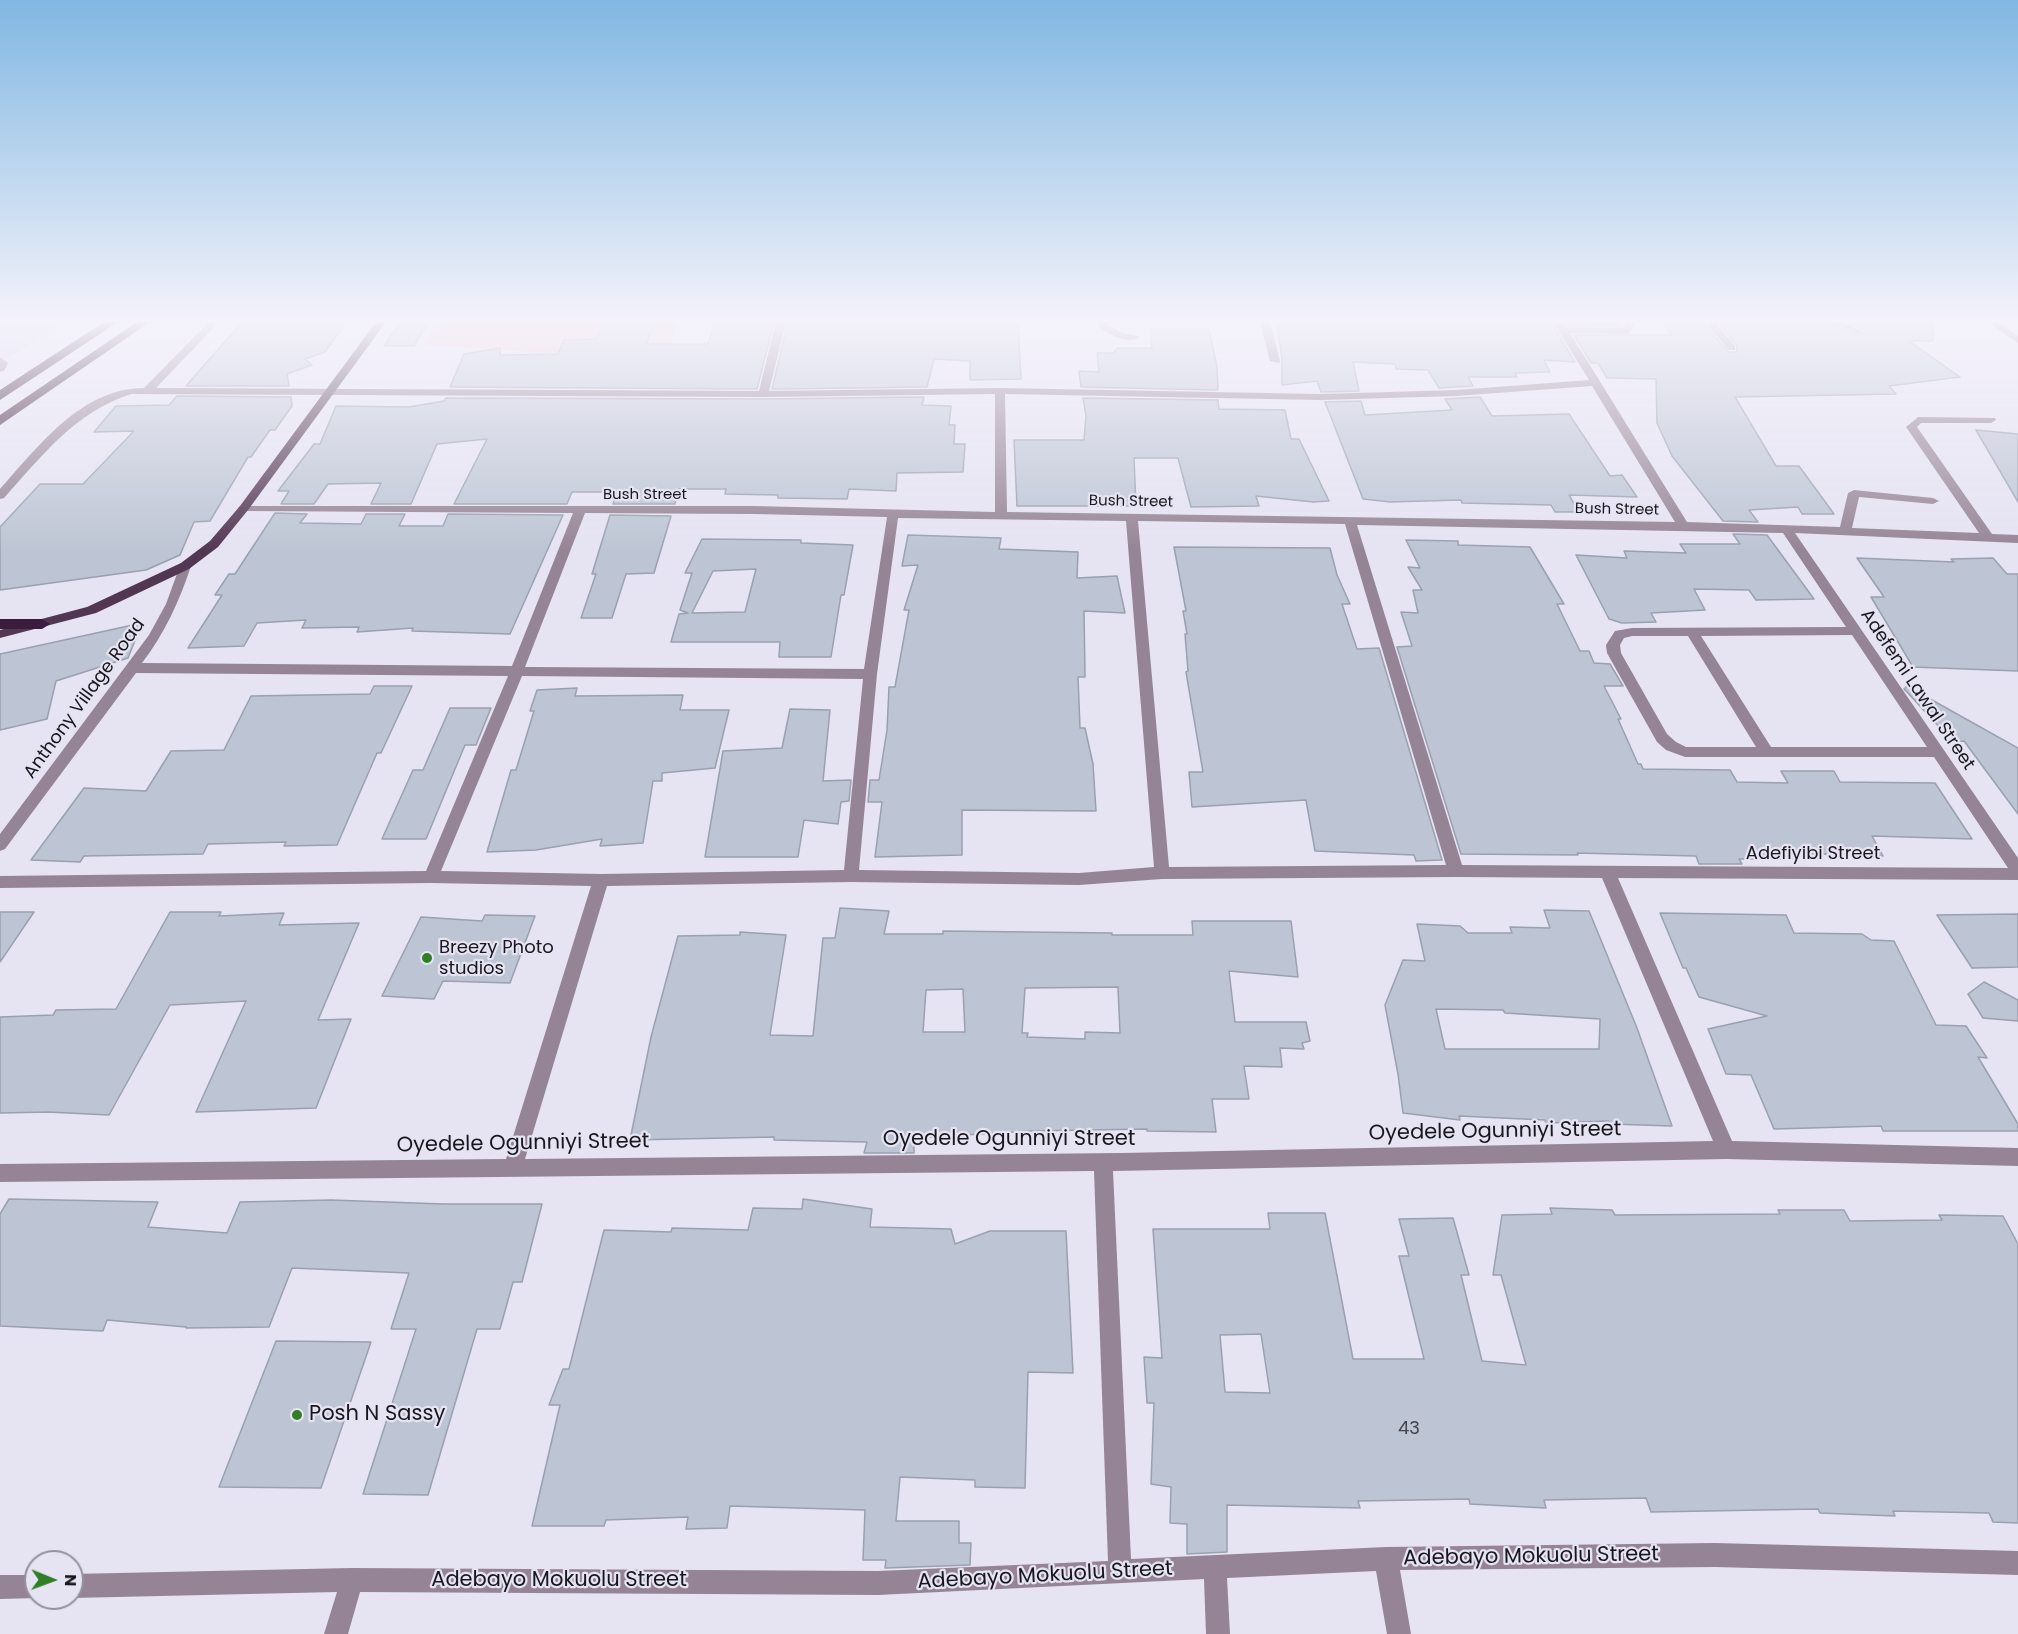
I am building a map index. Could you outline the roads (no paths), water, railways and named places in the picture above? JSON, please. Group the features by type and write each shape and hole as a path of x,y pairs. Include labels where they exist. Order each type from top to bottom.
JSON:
{"highway":[{"path":"0,422 34,398"},
{"path":"0,624 42,624"}],"main road":[{"name":"Anthony Village Road","path":"0,634 91,610 185,566 214,544 244,508 326,398"}],"street":[{"path":"0,496 76,416 104,398"},
{"path":"1000,398 1001,516"},
{"path":"1603,398 1683,526"},
{"path":"1988,537 1911,427 1918,420 1991,420"},
{"path":"1845,531 1854,493 1933,501"},
{"name":"Bush Street","path":"244,508 754,510 1683,526 2018,539"},
{"path":"431,877 517,671 580,510"},
{"path":"851,876 870,674 893,514"},
{"path":"1132,517 1162,873"},
{"path":"1350,521 1456,871"},
{"name":"Adefemi Lawal Street","path":"1787,530 2018,872"},
{"name":"Anthony Village Road","path":"0,845 155,637 172,604 185,566"},
{"path":"1855,631 1620,634 1613,645 1614,653 1662,738 1685,752 1938,752"},
{"path":"1692,632 1767,752"},
{"path":"132,668 870,674"},
{"name":"Adefiyibi Street","path":"0,882 431,877 601,880 851,876 1079,879 1162,873 1456,871 2018,872"},
{"path":"1608,873 1726,1150"},
{"path":"513,1166 601,880"},
{"name":"Oyedele Ogunniyi Street","path":"0,1173 513,1166 1103,1162 1726,1150 2018,1157"},
{"path":"1103,1162 1120,1572"},
{"name":"Adebayo Mokuolu Street","path":"84,1586 352,1580 878,1583 1386,1559 1715,1555 2018,1563"},
{"path":"1386,1559 1400,1634"},
{"path":"1215,1568 1218,1634"},
{"path":"336,1634 352,1580"},
{"path":"0,1587 24,1587"}],"place":[{"name":"Breezy Photo studios","path":"427,958"},
{"name":"Posh N Sassy","path":"297,1415"}]}
